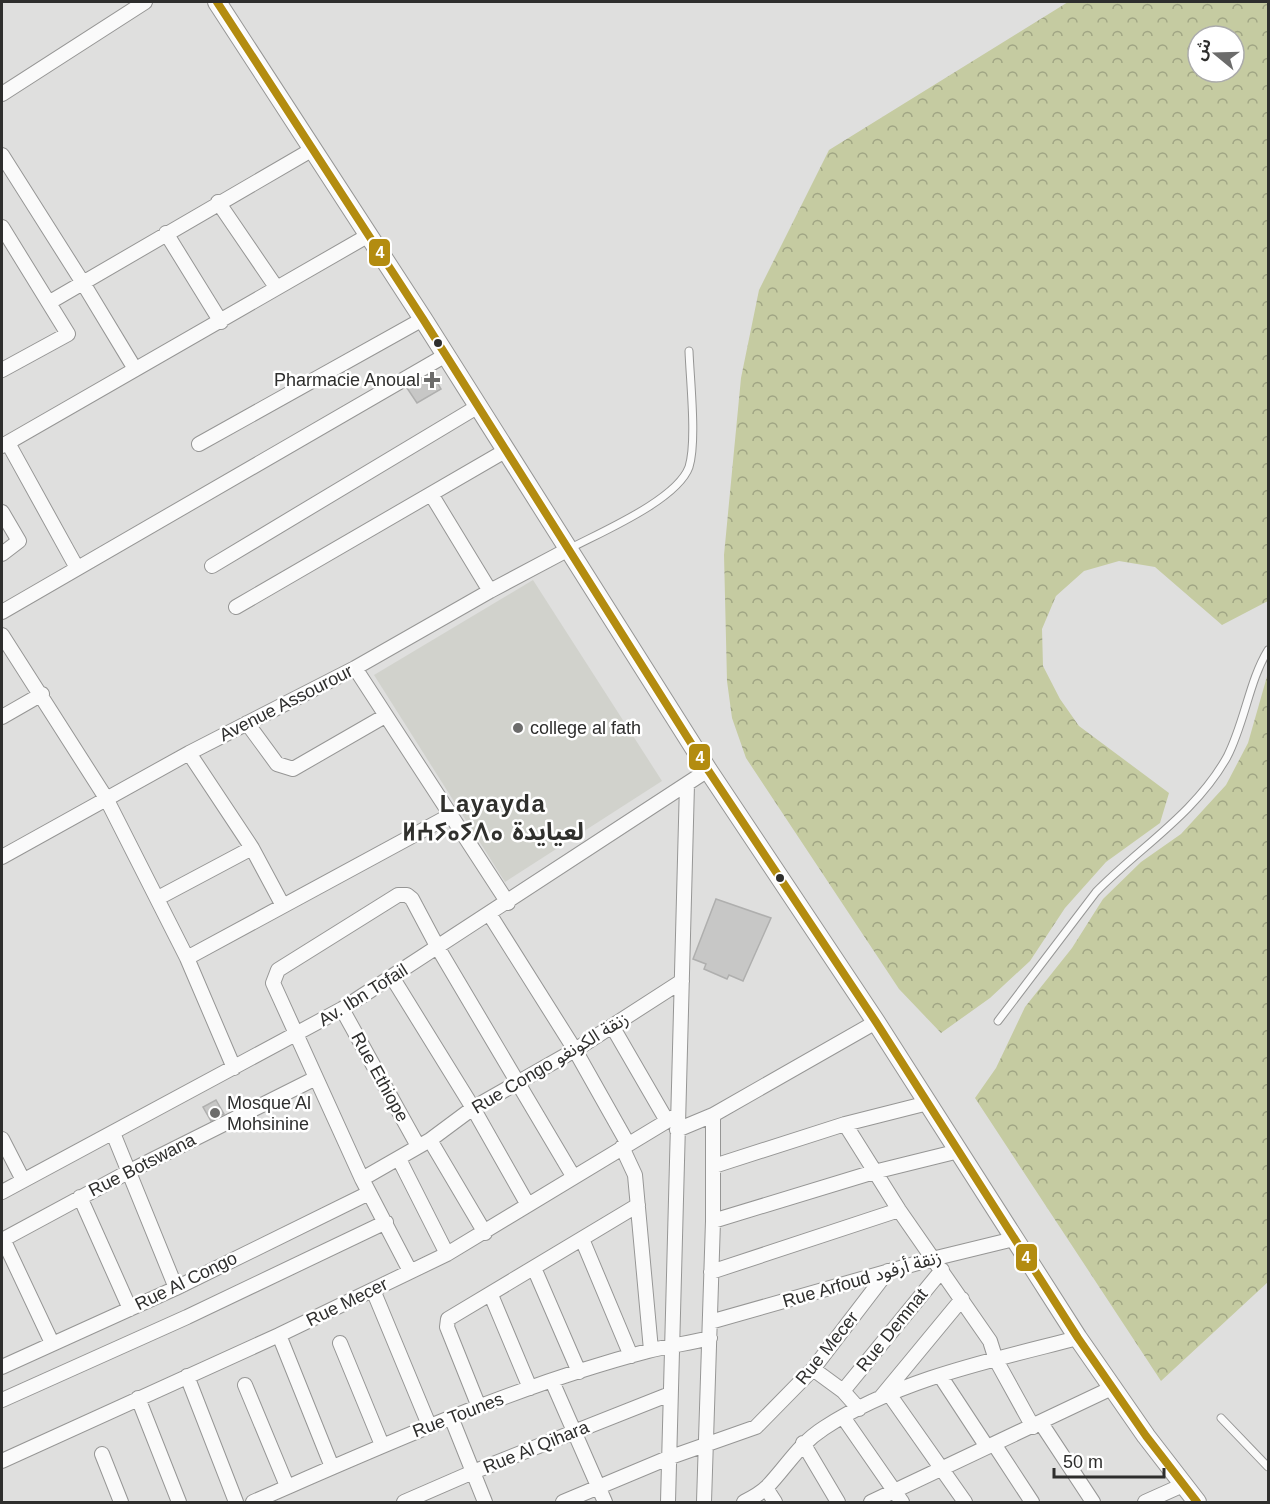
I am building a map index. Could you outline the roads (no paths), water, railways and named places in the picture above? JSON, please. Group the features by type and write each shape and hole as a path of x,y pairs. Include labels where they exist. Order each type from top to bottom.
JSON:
{"street":[{"path":"2,94 145,2"},
{"path":"217,2 423,319 708,770 876,1022 1078,1338 1197,1503"},
{"path":"50,302 218,202 313,149"},
{"path":"2,155 135,369"},
{"path":"218,202 276,287"},
{"path":"2,227 68,334 2,370"},
{"path":"166,233 221,322"},
{"path":"77,568 5,444 369,235"},
{"path":"199,444 423,319"},
{"path":"2,612 446,355"},
{"path":"212,566 477,407"},
{"path":"236,607 505,451"},
{"path":"431,494 490,591"},
{"path":"2,512 19,542 2,554"},
{"name":"Avenue Assourour","path":"2,856 189,753 355,668 569,549"},
{"path":"2,635 42,694 72,748 106,798 187,958 234,1068"},
{"path":"355,668 449,816 508,903"},
{"path":"2,717 42,694"},
{"path":"247,723 277,764 293,769 385,716"},
{"path":"189,753 252,848 282,904"},
{"name":"Av. Ibn Tofail","path":"2,1192 342,1009 490,915 708,770"},
{"path":"668,1503 674,1122 682,981 687,784"},
{"path":"187,958 282,904 449,816"},
{"path":"158,898 252,848"},
{"path":"410,1271 362,1179 274,990 274,977 279,970 398,895 408,895 412,899 516,1083 573,1176"},
{"path":"490,915 575,1050 625,1146 635,1176 651,1350"},
{"path":"392,977 473,1108 528,1205"},
{"name":"Rue Congo زنقة الكونغو","path":"362,1179 399,1159 473,1108 575,1050 682,981"},
{"name":"Rue Ethiope","path":"342,1009 424,1143 485,1233"},
{"name":"Rue Mecer","path":"2,1461 279,1335 447,1254 625,1146 674,1122 713,1115 876,1022"},
{"path":"612,1026 674,1122"},
{"name":"Rue Botswana","path":"2,1240 128,1172 316,1078"},
{"path":"714,1166 845,1124 928,1103"},
{"path":"704,1503 711,1322 713,1115"},
{"path":"845,1124 899,1210 990,1341 996,1360 1037,1425 1093,1503"},
{"path":"113,1133 176,1288"},
{"path":"2,1139 23,1180"},
{"path":"713,1221 874,1172 959,1151"},
{"path":"399,1159 447,1254"},
{"name":"Rue Al Congo","path":"3,1364 176,1288 369,1193"},
{"path":"80,1197 130,1309"},
{"path":"479,1407 446,1324 450,1317 491,1295 638,1205"},
{"path":"711,1272 899,1210"},
{"path":"2,1400 187,1317 386,1222"},
{"path":"582,1239 631,1356"},
{"name":"Rue Arfoud زنقة أرفود","path":"711,1322 888,1271 1014,1239"},
{"path":"2,1240 52,1343"},
{"path":"534,1268 579,1372"},
{"name":"Rue Demnat","path":"843,1391 942,1270"},
{"name":"Rue Mecer","path":"563,1503 668,1458 756,1427 813,1369 888,1271"},
{"path":"373,1290 429,1425"},
{"path":"491,1295 530,1388"},
{"path":"885,1396 962,1299"},
{"path":"279,1335 332,1467"},
{"path":"670,1347 710,1338"},
{"path":"744,1503 766,1488 803,1443 885,1396 996,1360 1078,1338"},
{"path":"340,1343 382,1445"},
{"name":"Rue Tounes","path":"253,1502 429,1425 579,1372 651,1350 670,1347"},
{"path":"813,1369 843,1391 859,1409"},
{"path":"187,1376 236,1503"},
{"path":"941,1377 1032,1503"},
{"path":"552,1381 605,1503"},
{"path":"245,1385 287,1486"},
{"path":"871,1503 898,1497 942,1469 1113,1387"},
{"name":"Rue Al Qihara","path":"404,1503 473,1472 670,1394"},
{"path":"885,1396 942,1469 965,1503"},
{"path":"138,1398 179,1503"},
{"path":"451,1418 485,1503"},
{"path":"843,1418 898,1497"},
{"path":"803,1443 838,1503"},
{"path":"102,1454 122,1503"},
{"path":"1145,1503 1183,1485"},
{"path":"766,1488 775,1503"}],"lane":[{"path":"569,549 661,499 683,479 692,450 689,351"},
{"path":"998,1021 1096,892 1114,873 1173,825 1201,795 1226,757 1237,735 1260,666 1269,650"},
{"path":"1221,1418 1269,1467"}],"place":[{"name":"Pharmacie Anoual","path":"432,380"},
{"name":"college al fath","path":"518,728"},
{"name":"Mosque Al Mohsinine","path":"215,1113"}],"district":[{"name":"Layayda ⵍⵄⵢⴰⵢⴷⴰ لعيايدة","path":"493,818"}]}
